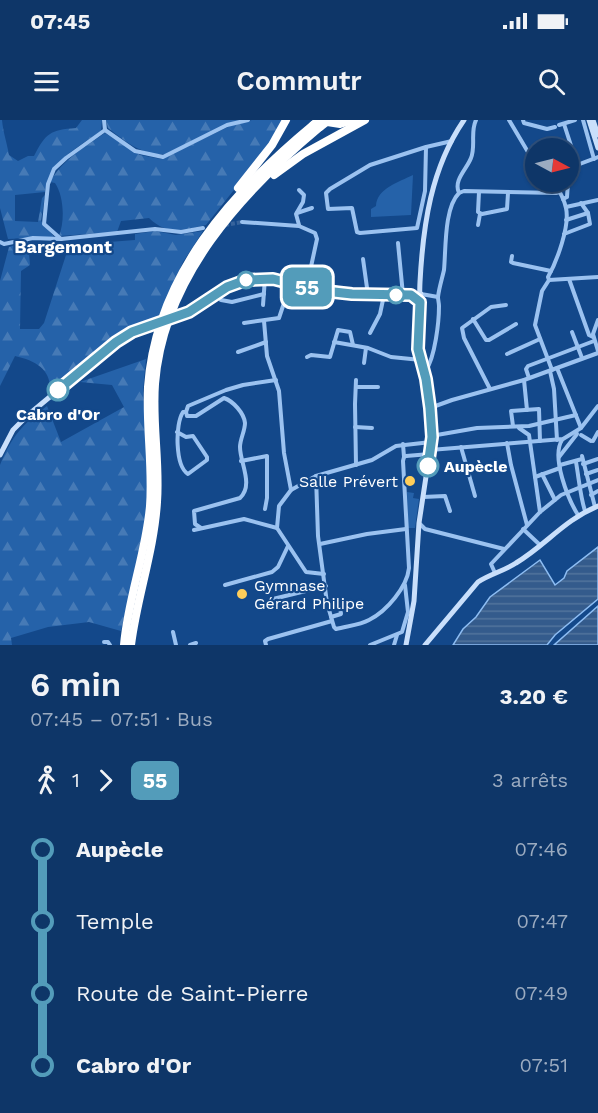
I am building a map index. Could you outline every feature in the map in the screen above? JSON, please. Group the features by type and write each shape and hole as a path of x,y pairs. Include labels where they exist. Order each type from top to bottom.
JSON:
{"highway":[{"path":"124,645 149,518 151,473 148,388 159,327 184,269 227,203 272,145 286,120"},
{"path":"200,243 246,188 278,155 318,123 329,120"},
{"path":"131,645 154,533 156,512 155,384 161,343 171,312 186,279 217,232 266,177 318,123 334,124 353,120"},
{"path":"217,232 261,187 286,166 303,154 365,120"}],"main road":[{"path":"407,645 416,600 418,533 431,439 430,408 419,335 420,296 427,225 432,195 452,141 466,120"},
{"path":"591,120 598,135"},
{"path":"591,120 598,148"},
{"path":"0,455 13,430 28,415 116,342 132,332 178,317 227,287 246,280 265,278 338,292 420,296"},
{"path":"425,644 478,582 516,564 578,515 596,507"},
{"path":"407,645 415,582 412,568 417,556"}],"street":[{"path":"104,120 105,129 135,151 163,157 226,125 248,120"},
{"path":"424,370 429,364 435,340 438,297 452,206 459,193 457,187 472,154 473,127 476,120"},
{"path":"508,120 525,147"},
{"path":"523,120 524,123 547,129 575,120"},
{"path":"579,163 596,158 583,120"},
{"path":"559,125 565,138"},
{"path":"61,239 44,224 46,192 51,175 66,158 105,129"},
{"path":"426,147 425,191 418,226 358,232 352,208 328,209 326,193 370,165 444,141 452,141"},
{"path":"298,190 304,195 297,213 299,226"},
{"path":"478,225 479,192"},
{"path":"459,193 560,192 563,199 566,207 563,234 548,277 549,280 543,290 535,325 551,370 557,440"},
{"path":"563,199 567,198 568,192"},
{"path":"480,214 505,210 508,193"},
{"path":"566,207 598,200"},
{"path":"563,234 590,224 588,213 581,203"},
{"path":"297,213 312,208"},
{"path":"566,220 588,213"},
{"path":"243,222 299,226 315,233 317,239 309,276 311,282 338,288 338,292"},
{"path":"0,242 4,244 33,238 61,239 155,229 181,232 204,228"},
{"path":"398,243 403,295"},
{"path":"512,256 511,262 513,263 551,271"},
{"path":"363,259 368,295"},
{"path":"549,280 598,277"},
{"path":"263,305 265,278"},
{"path":"569,279 589,335 594,339"},
{"path":"244,323 279,318 286,297 295,284"},
{"path":"221,300 232,302 264,294"},
{"path":"370,333 380,314 384,295"},
{"path":"420,296 429,296"},
{"path":"420,296 438,297"},
{"path":"490,389 462,332 464,326 491,307 506,305"},
{"path":"473,320 486,340 516,324"},
{"path":"430,408 524,380 598,352 594,339 594,327 598,320"},
{"path":"264,321 267,356 279,396 284,453 291,490"},
{"path":"307,357 311,355 330,357 336,332 341,330 351,333 353,345"},
{"path":"572,332 582,358"},
{"path":"507,354 540,339"},
{"path":"529,378 527,366 594,339"},
{"path":"238,352 266,342"},
{"path":"334,342 366,348 391,357 422,360"},
{"path":"364,363 366,348"},
{"path":"557,368 580,431 592,441 598,432"},
{"path":"177,432 186,437 193,436 207,457 203,464 188,474 183,471 180,463 177,432 179,419 188,406 226,390 276,380"},
{"path":"356,380 356,465"},
{"path":"524,380 527,410"},
{"path":"356,387 378,387"},
{"path":"186,412 187,416 196,416 224,398 230,400 237,408 245,424 240,444 241,461 246,480 244,494 240,498 194,511 195,524 201,528"},
{"path":"513,426 511,411 539,409 540,441"},
{"path":"558,457 598,410"},
{"path":"519,428 576,415"},
{"path":"324,574 306,572 277,528 279,506 291,490 316,476 372,460 404,444 477,428 513,426 529,434"},
{"path":"529,426 540,512"},
{"path":"355,428 372,428"},
{"path":"405,457 461,447 557,440 580,431"},
{"path":"563,439 558,446 558,457 566,492 578,515"},
{"path":"507,443 525,527 540,545"},
{"path":"316,476 323,567 331,619 336,629 371,619 384,609 405,582 412,568 406,529 404,444"},
{"path":"461,447 475,496"},
{"path":"241,461 267,456 265,509"},
{"path":"534,477 582,460 598,459"},
{"path":"582,460 596,507"},
{"path":"576,462 585,512"},
{"path":"586,474 598,470"},
{"path":"542,474 555,500"},
{"path":"495,573 491,564 540,512 566,492 598,480"},
{"path":"591,495 598,491"},
{"path":"423,497 445,496 450,511"},
{"path":"194,530 244,519 277,528"},
{"path":"419,523 425,529 504,549"},
{"path":"320,544 406,529"},
{"path":"418,533 425,529"},
{"path":"225,585 272,572 278,567 288,546"},
{"path":"314,573 323,567"},
{"path":"405,582 415,582"},
{"path":"370,645 397,635 403,630 408,612 405,582"},
{"path":"273,599 326,586"},
{"path":"267,645 265,641 268,639 341,614 340,604"},
{"path":"173,632 176,645"},
{"path":"394,645 397,635"},
{"path":"104,642 111,645"},
{"path":"190,645 196,643"}],"green space":[{"path":"0,120 2,120 9,155 18,161 34,156 42,142 54,132 76,128 82,120 102,120 101,131 66,156 52,172 45,192 15,195 15,221 38,222 42,198 45,195 41,221 54,237 8,239 0,208"},
{"path":"106,120 242,120 227,124 165,154 157,154 134,147 108,128"},
{"path":"252,120 283,120 269,146 206,225 176,230 156,224 149,218 121,221 117,232 59,236 62,223 62,202 55,183 50,182 67,161 105,133 140,155 161,159 230,126"},
{"path":"413,175 411,215 371,217 371,209 376,206 384,190"},
{"path":"155,231 176,235 203,231 183,262 156,322 140,327 112,342 50,393 48,378 42,368 15,356 0,386 0,281 9,247 28,241 30,265 21,271 20,329 39,329 44,323 66,255 92,254 96,243 135,240 135,234"},
{"path":"146,359 143,391 148,480 146,513 121,631 89,622 48,627 11,638 12,645 0,645 0,465 4,455 19,432 47,406 61,442 124,407 112,385 80,382"},
{"path":"407,492 414,493 413,498 419,499 415,528 408,528"}],"shaded area":[{"path":"598,547 598,599 555,635 547,645 453,645 463,629 476,617 490,597 540,560 555,585 564,578 567,571"},
{"path":"598,606 598,645 554,645"}],"tunnel":[{"path":"225,225 242,222"}],"bus line":[{"name":"55","path":"58,390 116,342 132,332 189,312 236,282 265,278 282,280 316,290 368,295 411,295 420,302 418,349 430,398 432,437 428,466"}],"place":[{"name":"Cabro d'Or","path":"58,390"},
{"name":"Aupècle","path":"428,466"},
{"name":"Salle Prévert","path":"410,481"},
{"name":"Gymnase Gérard Philipe","path":"242,594"}],"district":[{"name":"Bargemont","path":"63,246"}]}
